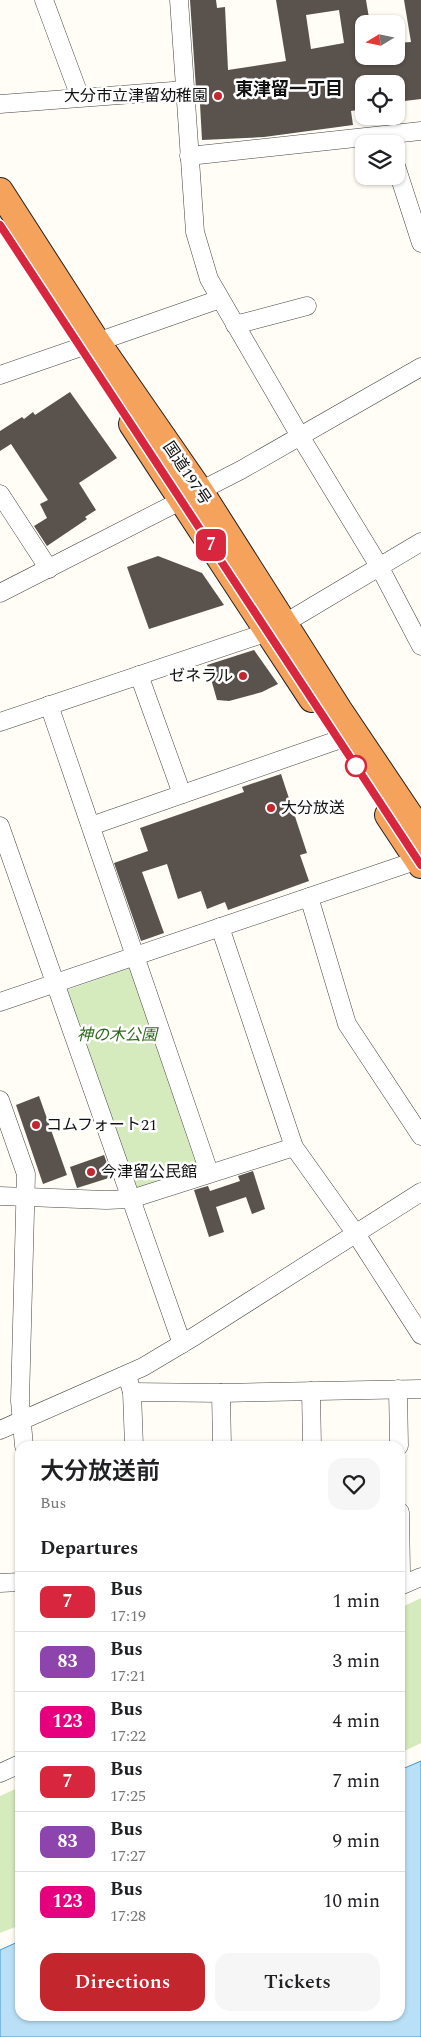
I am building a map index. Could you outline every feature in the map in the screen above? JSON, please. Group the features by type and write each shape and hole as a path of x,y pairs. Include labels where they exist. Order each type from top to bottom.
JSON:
{"highway":[{"name":"国道197号","path":"0,191 89,344"},
{"name":"国道197号","path":"0,225 89,344 191,496 276,628 338,740 420,861"},
{"name":"国道197号","path":"276,628 339,710 421,832"}],"street":[{"path":"44,0 80,97"},
{"path":"179,0 195,232 209,279 300,436 379,566 421,646"},
{"path":"0,104 186,90"},
{"path":"405,135 421,131"},
{"path":"189,156 355,143"},
{"path":"402,185 421,242"},
{"path":"0,375 220,299"},
{"path":"235,325 307,306"},
{"path":"0,593 191,496 421,367"},
{"path":"0,494 49,568"},
{"path":"0,722 276,628 421,542"},
{"path":"139,675 182,794"},
{"path":"49,705 210,1172"},
{"path":"91,826 338,740"},
{"path":"0,826 182,1344"},
{"path":"0,1002 420,861"},
{"path":"309,897 346,1024 421,1136"},
{"path":"220,927 294,1147 356,1234 421,1335"},
{"path":"0,1100 26,1174 20,1392 24,1441"},
{"path":"0,1196 106,1200 131,1199 210,1172 294,1147"},
{"path":"0,1430 126,1374 182,1344 421,1192"},
{"path":"126,1374 132,1392 134,1441"},
{"path":"132,1392 221,1393 421,1388"},
{"path":"398,1389 399,1441"},
{"path":"311,1391 312,1441"},
{"path":"221,1393 222,1441"},
{"path":"405,1559 407,1578"},
{"path":"0,1583 15,1582"},
{"path":"0,1774 15,1766"}],"green space":[{"name":"神の木公園","path":"129,968 136,973 200,1160 197,1167 137,1188 131,1185 64,996 67,990"},
{"path":"421,1598 421,1743 405,1751 405,1606"},
{"path":"15,1789 15,1927 0,1933 0,1796"}],"water":[{"path":"421,1761 421,2037 0,2037 0,1950 15,1943 15,2021 405,2021 405,1768"}],"building":[{"path":"190,0 216,0 217,8 225,7 228,70 286,61 276,0 366,0 368,15 355,15 355,65 405,65 405,42 411,42 404,0 421,0 421,99 405,101 405,75 355,75 355,110 351,111 353,125 264,137 202,140 200,104 197,104","holes":["339,10 344,43 311,49 306,15"]},
{"path":"70,392 117,458 79,483 96,510 85,517 87,519 47,546 34,526 47,518 40,504 48,500 11,444 0,451 0,431 22,417 24,419 33,412 35,415"},
{"path":"158,556 202,573 224,605 149,629 127,567"},
{"path":"254,650 278,684 262,692 229,701 217,700 207,665"},
{"path":"281,774 307,853 300,855 309,881 228,910 225,902 207,909 201,891 178,899 167,864 142,872 164,933 141,941 114,863 148,851 140,828 244,792 242,787"},
{"name":"コムフォート21","path":"39,1096 67,1175 43,1184 16,1105"},
{"name":"今津留公民館","path":"104,1155 112,1177 77,1188 70,1167"},
{"path":"253,1171 265,1209 252,1214 246,1197 216,1207 224,1232 209,1237 194,1190 208,1186 210,1191 240,1181 238,1176"}],"bus line":[{"name":"7","path":"0,225 421,865"}],"place":[{"name":"大分市立津留幼稚園","path":"218,96"},
{"name":"ゼネラル","path":"243,676"},
{"name":"大分放送","path":"271,808"},
{"name":"コムフォート21","path":"36,1125"},
{"name":"今津留公民館","path":"91,1172"}],"district":[{"name":"東津留一丁目","path":"289,89"}]}
